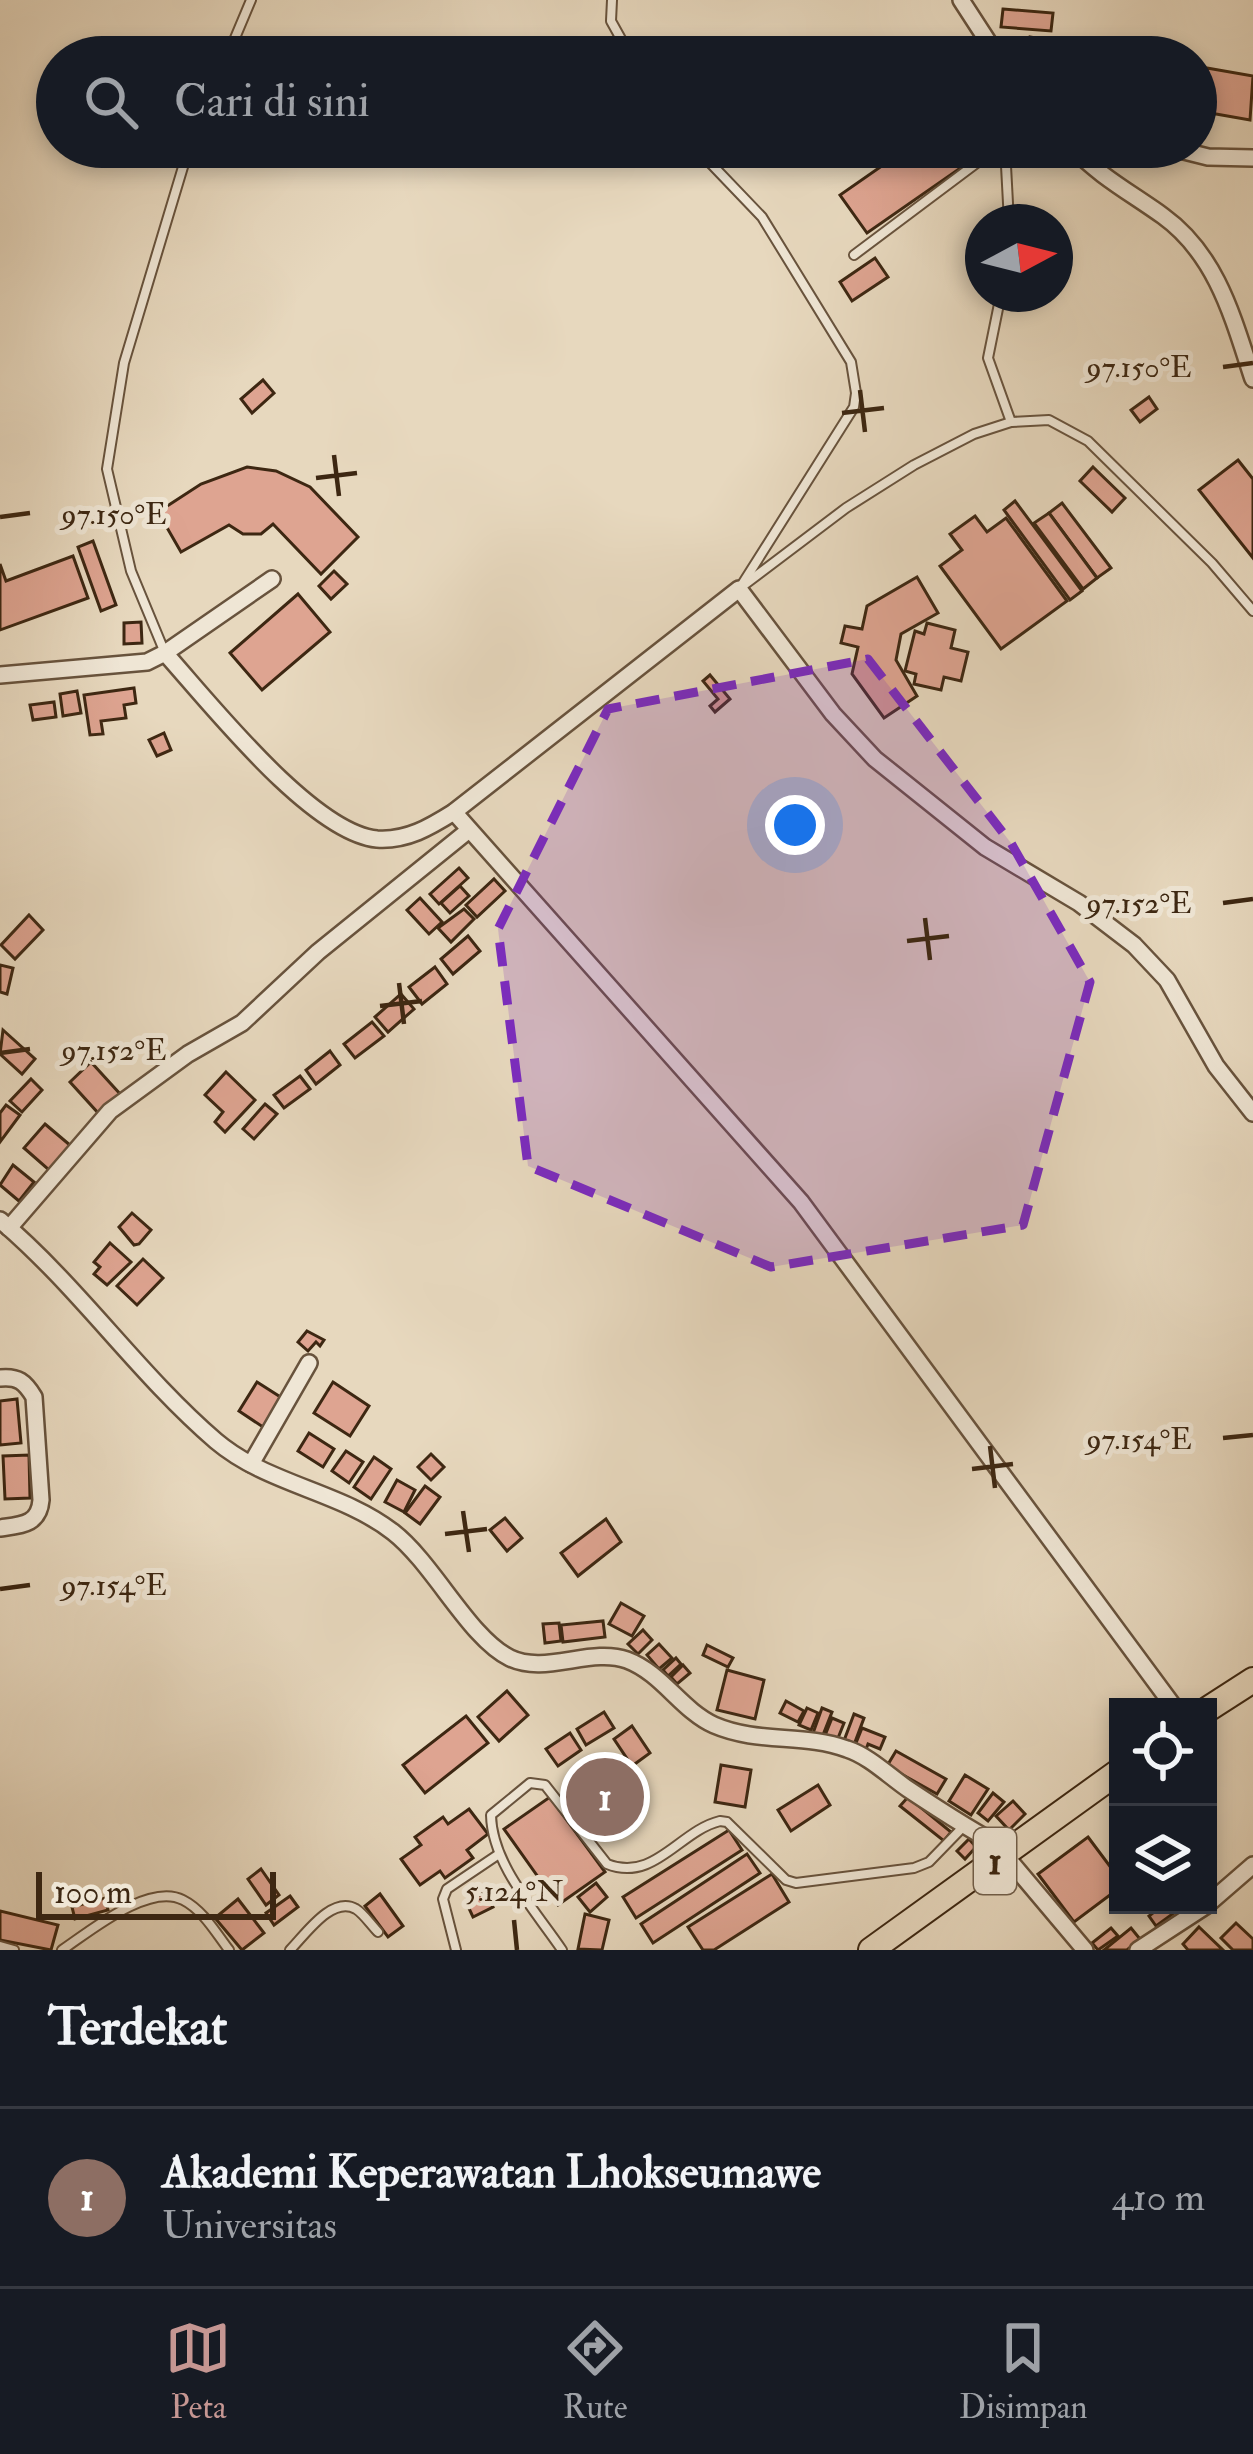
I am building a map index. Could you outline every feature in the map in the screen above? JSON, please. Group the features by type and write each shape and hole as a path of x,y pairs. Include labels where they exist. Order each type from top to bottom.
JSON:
{"highway":[{"path":"1217,1703 1253,1680"},
{"name":"1","path":"871,1950 1109,1778"}],"street":[{"path":"961,0 984,36"},
{"path":"1217,157 1253,158"},
{"path":"1095,168 1195,244 1219,279 1253,379"},
{"path":"0,675 147,662 272,579"},
{"path":"166,653 246,744 329,819 354,834 400,838 423,831 454,812 739,589 833,714 875,758 985,847 1079,903 1134,945 1167,980 1216,1066 1253,1114"},
{"path":"454,812 801,1202 1167,1698"},
{"path":"470,830 389,891 242,1023 188,1054 110,1111 5,1224 50,1265 219,1444 251,1463 356,1506 393,1532 422,1556 454,1601 508,1658 527,1662 621,1658 644,1667 709,1722 733,1732 757,1739 818,1741 853,1750 1006,1852 1085,1950"},
{"path":"251,1463 308,1363"},
{"path":"0,1378 25,1382 34,1397 41,1501 33,1521 0,1528"},
{"path":"1217,1897 1253,1866"},
{"path":"1138,1950 1194,1914"}],"lane":[{"path":"235,36 250,0"},
{"path":"612,0 611,21 619,36"},
{"path":"166,653 131,572 107,470 124,363 183,168"},
{"path":"715,168 762,217 851,362 855,378 854,407 739,589"},
{"path":"854,255 973,168"},
{"path":"1004,168 1007,204"},
{"path":"997,312 988,358 1011,422"},
{"path":"739,589 846,508 914,465 974,434 1011,422 1049,421 1088,441 1212,563 1253,611"},
{"path":"562,1950 499,1854 491,1815 530,1784 545,1785 607,1864 622,1870 647,1867 720,1821 727,1822 787,1880 805,1884 914,1868 929,1862 963,1827"},
{"path":"456,1950 443,1899 447,1889 499,1854"},
{"path":"62,1950 133,1904 171,1897 182,1899 204,1917 230,1950"},
{"path":"291,1950 331,1910 341,1906 354,1907 377,1932"},
{"path":"0,1946 14,1950"}],"highlighted area":[{"path":"868,659 1011,843 1090,982 1023,1225 771,1267 528,1166 498,929 608,709"}],"building":[{"path":"1003,9 1053,13 1051,31 1001,27"},
{"path":"1217,70 1253,76 1250,120 1217,114"},
{"path":"879,168 960,168 867,233 840,195"},
{"path":"875,258 888,277 852,301 840,282"},
{"path":"263,380 274,393 252,413 241,399"},
{"path":"1149,397 1157,409 1140,422 1131,410"},
{"path":"1238,460 1253,479 1253,558 1199,490"},
{"path":"247,467 276,471 310,487 358,537 321,574 273,524 261,534 243,534 229,525 181,552 158,512 201,484"},
{"path":"1093,467 1125,498 1112,512 1080,481"},
{"path":"1015,501 1082,591 1070,600 1004,510"},
{"path":"1062,503 1111,568 1097,578 1049,513"},
{"path":"1049,513 1097,578 1083,589 1034,523"},
{"path":"975,516 987,532 1006,518 1067,601 1001,649 940,566 962,550 950,534"},
{"path":"93,541 116,605 101,611 78,547"},
{"path":"73,556 88,598 0,630 0,564 6,581"},
{"path":"334,571 347,584 331,599 319,586"},
{"path":"917,577 938,613 901,634 896,660 917,696 884,718 852,674 858,647 841,643 845,626 862,629 867,606"},
{"path":"298,594 330,632 262,690 230,653"},
{"path":"141,622 142,643 124,644 124,623"},
{"path":"927,623 955,630 951,648 968,652 961,681 944,677 941,690 914,684 916,674 905,671 915,631 924,634"},
{"path":"710,675 730,699 715,712 710,706 718,699 703,681"},
{"path":"134,688 136,703 124,705 126,718 101,721 103,734 90,735 84,695"},
{"path":"77,691 81,713 63,716 60,694"},
{"path":"54,702 56,717 33,720 30,705"},
{"path":"164,733 171,750 157,756 149,740"},
{"path":"459,868 468,878 439,904 430,894"},
{"path":"494,879 505,891 477,917 466,905"},
{"path":"460,886 469,896 450,913 441,903"},
{"path":"420,898 442,922 429,934 407,910"},
{"path":"464,909 474,919 451,942 438,928"},
{"path":"29,915 43,930 15,959 1,945"},
{"path":"468,936 480,951 453,974 441,959"},
{"path":"0,965 13,968 7,994 0,992"},
{"path":"435,967 447,984 422,1004 409,987"},
{"path":"401,994 414,1009 388,1032 375,1017"},
{"path":"372,1022 384,1036 355,1058 344,1044"},
{"path":"3,1030 35,1059 22,1074 0,1054"},
{"path":"330,1051 340,1065 316,1084 306,1070"},
{"path":"91,1062 121,1095 100,1115 70,1082"},
{"path":"226,1072 255,1100 225,1132 215,1122 223,1112 205,1095"},
{"path":"300,1076 310,1089 284,1108 274,1095"},
{"path":"31,1079 42,1090 22,1112 10,1101"},
{"path":"265,1104 277,1114 254,1139 243,1129"},
{"path":"6,1105 20,1115 0,1142 0,1113"},
{"path":"45,1124 71,1146 49,1170 24,1148"},
{"path":"13,1165 34,1182 19,1201 0,1185"},
{"path":"132,1213 151,1230 134,1245 119,1227"},
{"path":"110,1243 131,1262 107,1285 94,1274 100,1267 94,1262"},
{"path":"143,1259 163,1278 137,1305 117,1286"},
{"path":"307,1331 324,1340 308,1351 298,1342"},
{"path":"257,1382 282,1398 263,1427 239,1411"},
{"path":"333,1382 369,1406 350,1436 314,1413"},
{"path":"17,1399 21,1443 0,1445 0,1401"},
{"path":"309,1433 334,1449 323,1467 298,1451"},
{"path":"346,1451 363,1462 349,1483 332,1471"},
{"path":"431,1454 444,1467 431,1480 418,1467"},
{"path":"29,1455 30,1498 5,1499 3,1456"},
{"path":"374,1457 391,1469 371,1499 354,1487"},
{"path":"397,1480 415,1490 404,1512 385,1502"},
{"path":"425,1486 440,1497 420,1524 405,1513"},
{"path":"505,1518 522,1538 507,1551 490,1530"},
{"path":"606,1519 621,1542 578,1576 561,1553"},
{"path":"621,1603 644,1616 632,1636 609,1624"},
{"path":"603,1621 605,1637 563,1642 561,1625"},
{"path":"559,1623 561,1641 545,1643 543,1624"},
{"path":"643,1630 652,1640 638,1654 628,1644"},
{"path":"659,1644 672,1658 659,1669 647,1655"},
{"path":"707,1645 733,1658 728,1667 703,1655"},
{"path":"676,1658 681,1664 668,1676 663,1670"},
{"path":"683,1665 690,1673 677,1684 671,1677"},
{"path":"727,1670 764,1680 755,1719 717,1710"},
{"path":"507,1691 528,1715 499,1741 478,1717"},
{"path":"786,1701 804,1711 798,1722 780,1713"},
{"path":"807,1708 818,1713 811,1730 799,1725"},
{"path":"822,1708 832,1712 821,1740 812,1736"},
{"path":"604,1712 614,1728 586,1745 577,1729"},
{"path":"854,1714 864,1718 852,1750 842,1746"},
{"path":"466,1716 488,1743 425,1793 403,1765"},
{"path":"832,1718 844,1723 836,1743 824,1738"},
{"path":"632,1726 650,1753 632,1766 614,1739"},
{"path":"862,1728 885,1737 880,1749 868,1744 865,1752 854,1748"},
{"path":"570,1733 581,1750 558,1766 546,1749"},
{"path":"896,1751 946,1779 937,1794 887,1766"},
{"path":"721,1765 751,1770 745,1807 715,1802"},
{"path":"965,1775 988,1789 971,1815 949,1801"},
{"path":"818,1785 830,1805 791,1831 778,1810"},
{"path":"993,1793 1004,1802 988,1821 978,1813"},
{"path":"550,1797 605,1872 558,1905 504,1829"},
{"path":"908,1797 951,1832 944,1841 900,1806"},
{"path":"1013,1801 1025,1814 1009,1830 996,1816"},
{"path":"469,1809 488,1834 467,1850 473,1858 445,1878 440,1871 420,1885 401,1859 421,1845 415,1837 443,1817 448,1824"},
{"path":"729,1830 742,1850 636,1918 623,1897"},
{"path":"1088,1837 1109,1865 1109,1896 1074,1922 1038,1874"},
{"path":"969,1839 976,1847 965,1859 957,1851"},
{"path":"747,1854 760,1873 653,1943 641,1924"},
{"path":"261,1869 279,1895 266,1905 248,1879"},
{"path":"772,1874 789,1902 714,1950 703,1950 688,1927"},
{"path":"596,1883 607,1897 590,1912 578,1897"},
{"path":"486,1892 493,1907 473,1917 466,1902"},
{"path":"380,1894 403,1926 388,1937 365,1906"},
{"path":"290,1896 298,1907 274,1925 266,1913"},
{"path":"105,1898 108,1910 75,1919 72,1907"},
{"path":"238,1899 264,1933 242,1950 215,1918"},
{"path":"0,1911 58,1925 51,1950 0,1940"},
{"path":"585,1914 609,1920 602,1950 578,1949"},
{"path":"1152,1914 1173,1914 1156,1926"},
{"path":"1236,1923 1253,1939 1253,1950 1233,1950 1221,1938"},
{"path":"1199,1927 1223,1950 1188,1950 1183,1944"},
{"path":"1111,1928 1118,1936 1098,1950 1092,1943"},
{"path":"1131,1928 1140,1939 1127,1950 1104,1950"}],"place":[{"name":"Akademi Keperawatan Lhokseumawe","path":"605,1797"}]}
